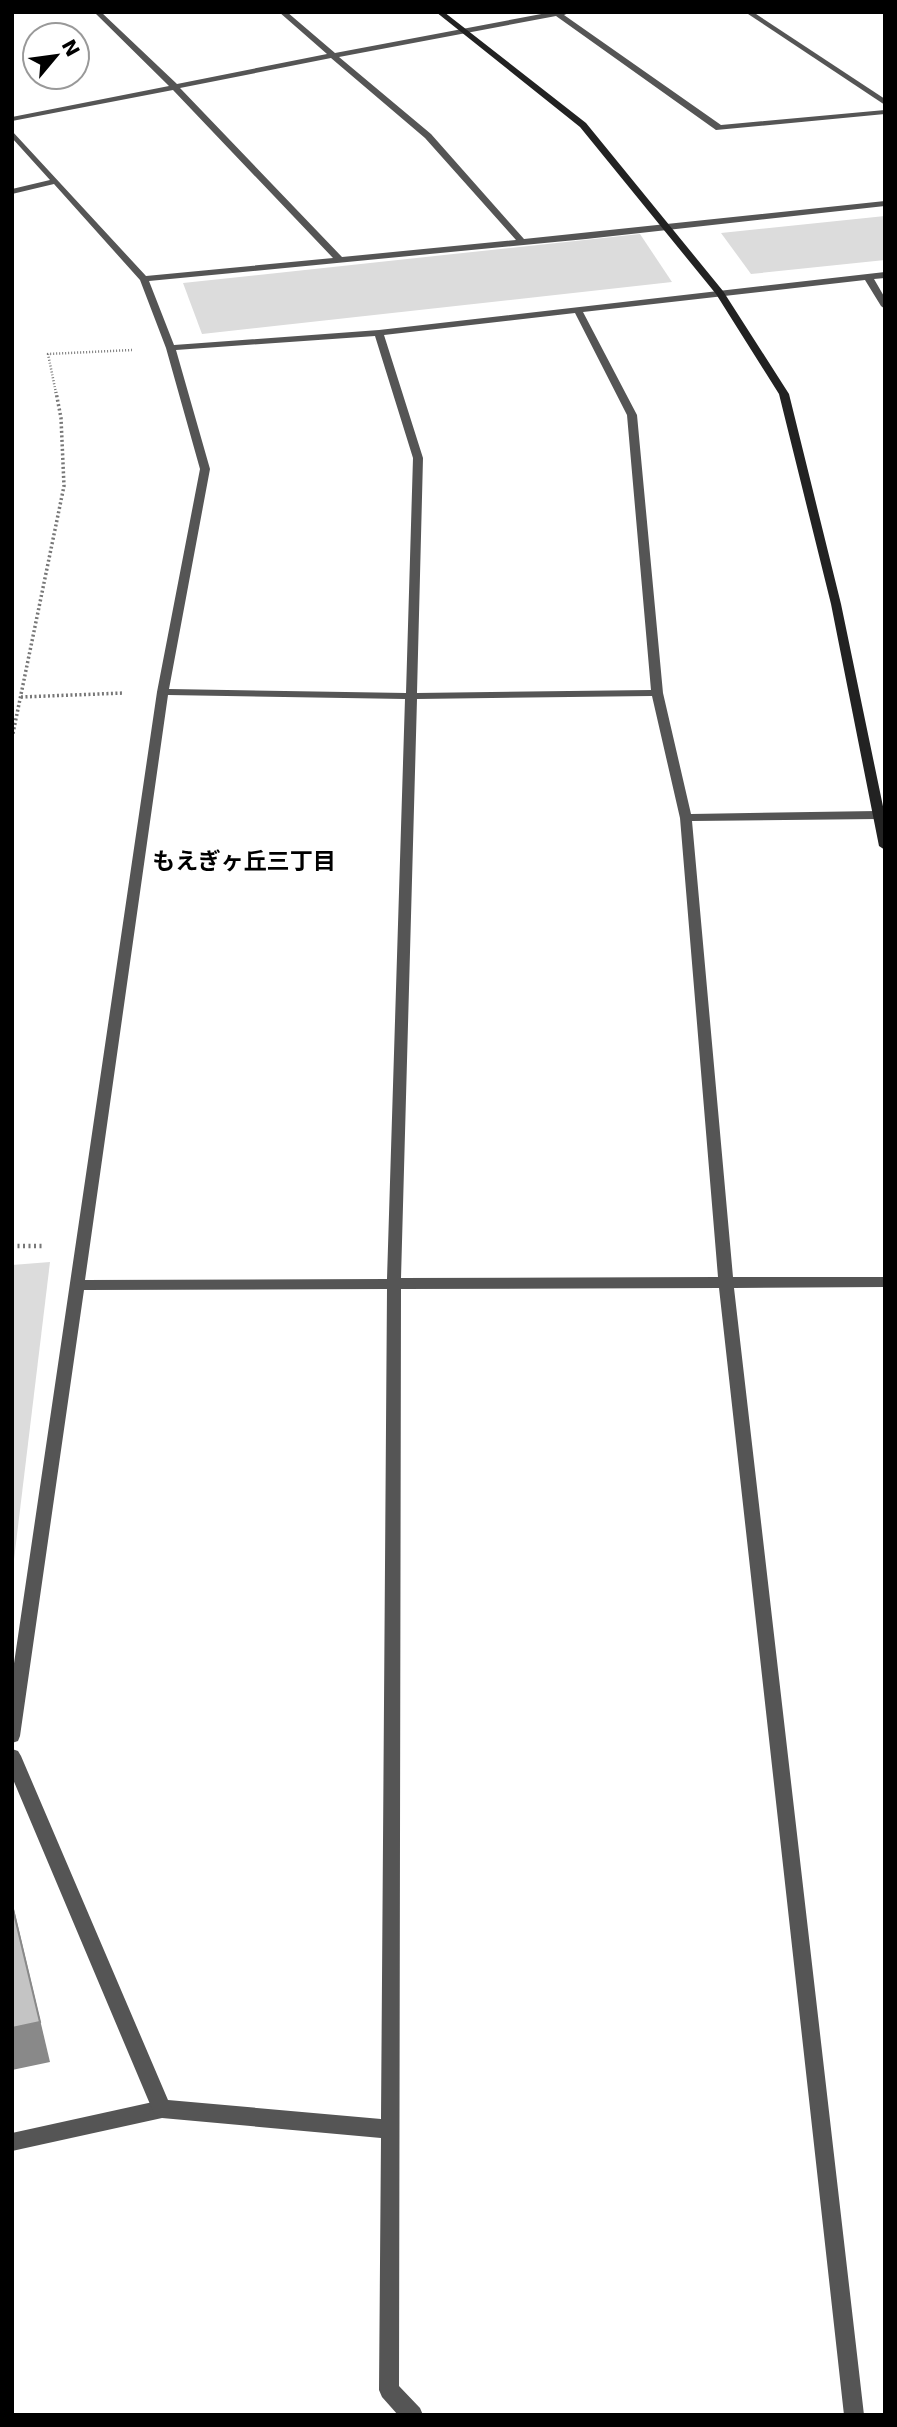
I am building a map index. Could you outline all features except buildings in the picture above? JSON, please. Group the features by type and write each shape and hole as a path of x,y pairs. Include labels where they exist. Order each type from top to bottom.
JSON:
{"street":[{"path":"97,12 174,86 339,259"},
{"path":"282,12 428,136 522,242"},
{"path":"439,12 583,125 720,293 784,394 836,604 885,846"},
{"path":"12,119 569,12"},
{"path":"748,12 885,103"},
{"path":"557,13 719,128 885,112"},
{"path":"12,133 144,279 171,348 205,470 163,692 12,1736"},
{"path":"12,192 56,181"},
{"path":"144,279 668,227 885,202"},
{"path":"171,348 379,332 885,275"},
{"path":"868,276 885,306"},
{"path":"578,311 632,415 657,693 685,818 726,1282 854,2415"},
{"path":"379,332 418,458 394,1284 388,2129 389,2390 413,2415"},
{"path":"163,692 412,696 657,693"},
{"path":"685,818 877,815"},
{"path":"79,1285 885,1282"},
{"path":"12,1756 162,2109"},
{"path":"12,2142 162,2109 388,2129"}],"path":[{"path":"12,738 64,486 61,418 48,354 171,348"},
{"path":"21,697 116,693"},
{"path":"12,1247 38,1246"}],"shaded area":[{"path":"885,216 885,260 751,274 721,233"},
{"path":"640,234 672,282 202,334 183,283"},
{"path":"50,1262 12,1576 12,1265"}],"district":[{"name":"もえぎヶ丘三丁目","path":"244,861"}]}
